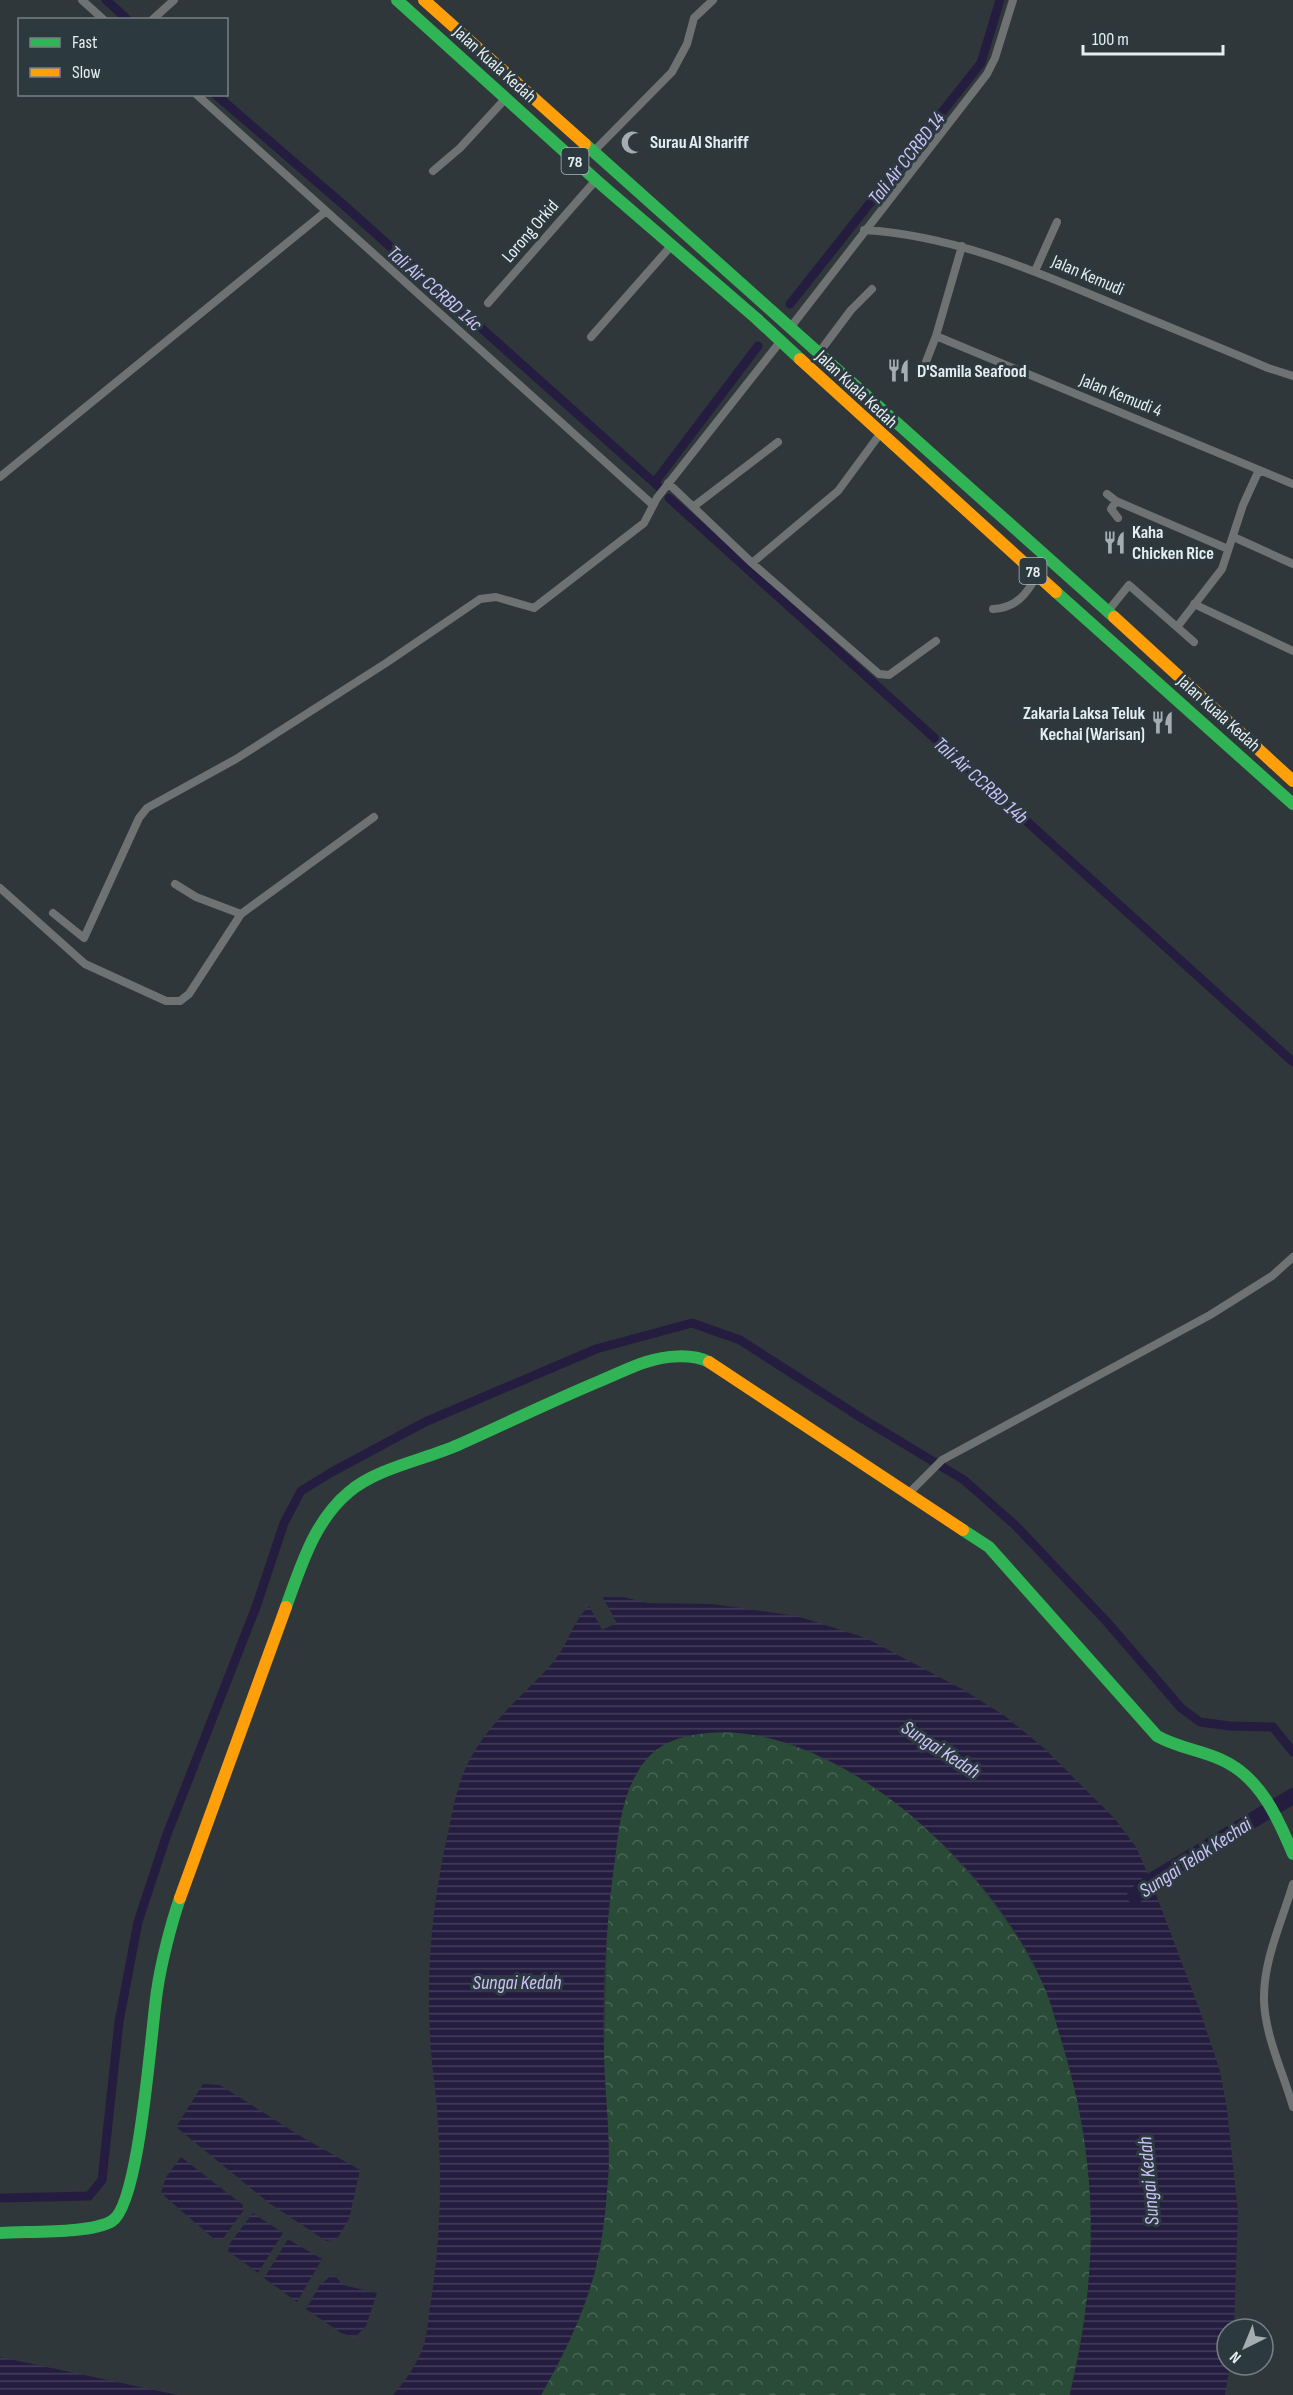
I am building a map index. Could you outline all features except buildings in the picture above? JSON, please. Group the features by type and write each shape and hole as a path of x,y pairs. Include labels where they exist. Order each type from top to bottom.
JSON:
{"main road":[{"name":"Jalan Kuala Kedah","path":"397,0 596,180 757,319 880,434 1293,804"},
{"name":"Jalan Kuala Kedah","path":"425,1 1108,611 1293,781"},
{"path":"415,16 425,22 433,19 434,11 425,1"},
{"path":"1224,743 1236,729"},
{"path":"0,2233 93,2228 114,2220 123,2208 129,2193 137,2146 160,1973 177,1905 299,1571 322,1521 350,1491 393,1469 456,1446 531,1410 646,1362 685,1356 706,1360 989,1546 1157,1736 1170,1745 1211,1756 1234,1766 1264,1799 1293,1854"}],"street":[{"path":"82,0 102,18"},
{"path":"154,18 174,0"},
{"path":"593,152 672,72 683,53 694,18 713,0"},
{"path":"788,326 987,74 995,58 1013,0"},
{"path":"198,96 325,212 655,501"},
{"path":"433,171 460,148 506,98"},
{"name":"Lorong Orkid","path":"488,303 596,180"},
{"path":"0,477 325,212"},
{"path":"1035,271 1058,222"},
{"name":"Jalan Kemudi","path":"864,230 909,234 962,246 1035,271 1268,368 1293,376"},
{"path":"591,337 671,246"},
{"path":"924,367 936,336 962,246"},
{"path":"818,354 851,310 872,289"},
{"name":"Jalan Kemudi 4","path":"936,336 1293,484"},
{"path":"53,913 84,938 139,818 147,808 236,759 386,663 480,599 496,597 534,608 644,523 655,501 778,340"},
{"path":"752,563 838,491 880,434"},
{"path":"693,507 778,441"},
{"path":"1177,627 1222,569 1243,505 1259,470"},
{"path":"667,485 752,563 882,675 894,672 936,641"},
{"path":"1107,494 1116,501 1228,549"},
{"path":"1116,501 1111,509 1118,518"},
{"path":"1238,539 1293,564"},
{"path":"993,609 1004,608 1021,599 1037,575"},
{"path":"1108,611 1129,585 1194,642"},
{"path":"1194,604 1293,651"},
{"path":"0,888 85,964 159,999 173,1002 184,999 189,994 241,914 374,817"},
{"path":"175,884 196,897 241,914"},
{"path":"909,1493 942,1460 1210,1315 1272,1276 1293,1257"},
{"path":"1293,1884 1269,1963 1264,1999 1271,2038 1293,2107"}],"green space":[{"path":"725,1732 761,1736 807,1751 850,1773 891,1800 946,1848 978,1884 1008,1923 1033,1964 1050,2001 1075,2091 1084,2135 1089,2178 1090,2263 1079,2350 1069,2395 541,2395 578,2321 595,2272 604,2220 609,2172 604,2052 608,1905 620,1817 627,1791 641,1766 655,1749 671,1740 696,1734"}],"water":[{"name":"Sungai Kedah","path":"602,1597 623,1597 648,1603 712,1604 797,1616 866,1638 962,1689 1005,1716 1045,1749 1115,1819 1136,1847 1151,1881 1220,2071 1227,2109 1238,2212 1234,2317 1215,2317 1215,2377 1228,2377 1225,2395 1070,2395 1080,2349 1090,2261 1091,2218 1088,2175 1083,2132 1062,2042 1047,1995 1023,1944 991,1898 953,1854 908,1813 860,1778 809,1752 758,1736 708,1733 669,1742 653,1752 634,1779 622,1812 609,1908 605,1958 604,2057 609,2147 605,2212 595,2271 579,2319 565,2350 541,2395 393,2395 413,2368 424,2344 436,2257 440,2169 430,2035 430,1959 438,1883 456,1795 470,1759 487,1733 506,1710 557,1658 577,1620"},
{"path":"203,2084 220,2085 302,2137 360,2170 349,2219 337,2239 326,2241 269,2203 176,2127"},
{"path":"181,2157 243,2205 243,2211 222,2240 214,2239 161,2193 166,2177"},
{"path":"253,2213 283,2233 258,2273 228,2251 230,2243"},
{"path":"288,2239 322,2259 297,2302 264,2278"},
{"path":"333,2274 343,2285 377,2293 366,2326 355,2337 341,2333 306,2309 320,2285"},
{"path":"0,2357 178,2395 0,2395"}],"pier":[{"path":"601,1594 617,1623 602,1630 587,1602"}],"waterway":[{"name":"Tali Air CCRBD 14c","path":"106,0 126,18"},
{"name":"Tali Air CCRBD 14","path":"790,304 981,63 1000,0"},
{"name":"Tali Air CCRBD 14c","path":"217,96 346,207 659,487"},
{"name":"Tali Air CCRBD 14","path":"655,482 758,346"},
{"name":"Tali Air CCRBD 14b","path":"669,498 1293,1062"},
{"path":"0,2198 89,2196 102,2180 119,2022 138,1922 166,1837 256,1607 284,1523 301,1491 425,1422 596,1349 692,1323 740,1340 863,1419 964,1480 1015,1525 1107,1622 1181,1708 1200,1722 1230,1726 1273,1727 1293,1752"},
{"name":"Sungai Telok Kechai","path":"1135,1896 1151,1881 1293,1796"}],"traffic: fast":[{"path":"397,0 596,180 800,359"},
{"path":"585,144 1114,617"},
{"path":"1056,592 1293,804"},
{"path":"286,1607 303,1560 326,1516 360,1484 387,1471 458,1445 640,1364 678,1356 694,1357 709,1362"},
{"path":"963,1530 989,1547 1157,1736 1222,1760 1247,1777 1274,1813 1293,1854"},
{"path":"0,2233 89,2228 112,2221 122,2208 137,2151 159,1980 180,1898"}],"traffic: slow":[{"path":"424,0 585,144"},
{"path":"800,359 1056,592"},
{"path":"1114,617 1293,781"},
{"path":"709,1362 963,1530"},
{"path":"180,1898 286,1607"}],"place":[{"name":"Surau Al Shariff","path":"632,142"},
{"name":"D'Samila Seafood","path":"899,371"},
{"name":"Kaha Chicken Rice","path":"1114,542"},
{"name":"Zakaria Laksa Teluk Kechai (Warisan)","path":"1163,723"}]}
